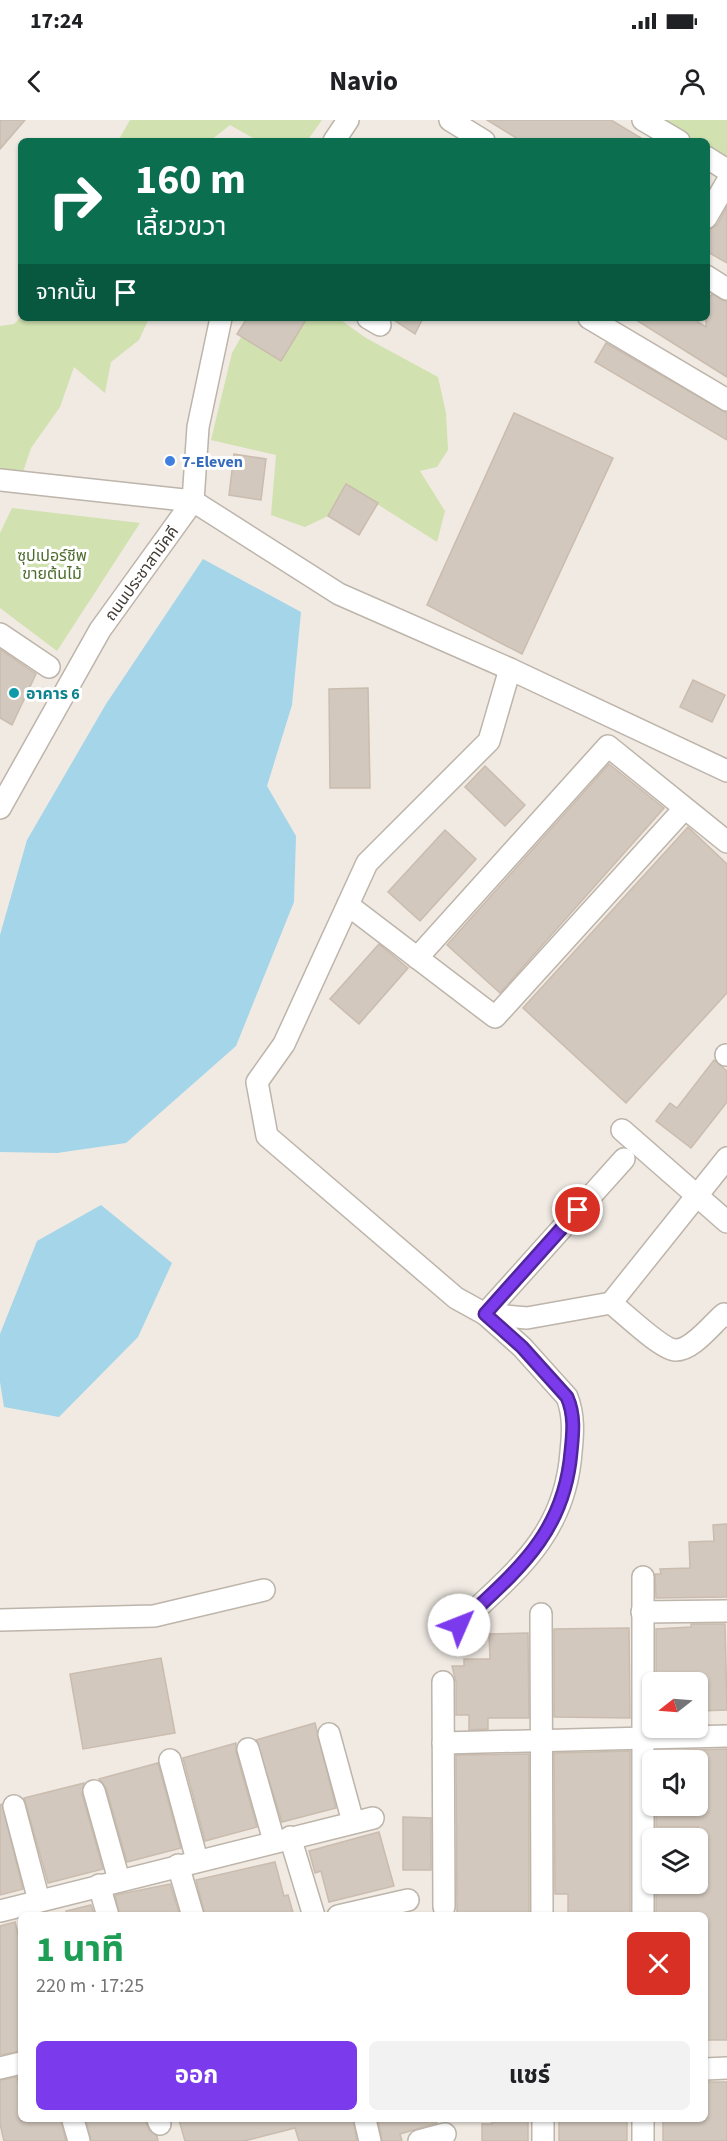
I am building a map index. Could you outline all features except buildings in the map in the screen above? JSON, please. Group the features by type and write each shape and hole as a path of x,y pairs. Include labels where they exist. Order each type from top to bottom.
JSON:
{"street":[{"path":"336,138 348,120"},
{"path":"450,120 478,138"},
{"path":"643,120 674,138"},
{"path":"710,160 727,170"},
{"path":"710,211 727,182"},
{"path":"710,278 727,289"},
{"path":"193,501 198,427 220,321"},
{"path":"594,321 727,400"},
{"path":"0,480 193,501 339,594 510,669 727,771"},
{"name":"ถนนประชาสามัคคี","path":"0,808 100,630 193,501"},
{"path":"0,634 49,667"},
{"path":"459,1625 527,1560 548,1532 569,1478 573,1431 571,1407 567,1397 522,1347 485,1314 456,1298 267,1136 257,1082 284,1044 367,863 489,741 510,669"},
{"path":"417,958 608,746 727,842"},
{"path":"348,905 495,1017 684,809"},
{"path":"622,1130 727,1222"},
{"path":"485,1314 527,1318 611,1303 727,1158"},
{"path":"485,1314 624,1159"},
{"path":"611,1303 664,1346 676,1350 687,1346 726,1313"},
{"path":"642,1672 643,1577"},
{"path":"0,1620 154,1616 264,1590"},
{"path":"642,1612 727,1611"},
{"path":"540,1614 542,1912"},
{"path":"443,1682 444,1906"},
{"path":"0,1911 29,1908 188,1862 363,1820 329,1734"},
{"path":"708,1736 727,1736"},
{"path":"443,1743 642,1738 643,1912"},
{"path":"248,1749 312,1912"},
{"path":"170,1760 188,1862 193,1912"},
{"path":"94,1791 109,1883 108,1912"},
{"path":"14,1806 29,1908"},
{"path":"356,1912 408,1900"},
{"path":"0,2068 18,2064"},
{"path":"708,2068 727,2068"},
{"path":"74,2122 79,2141"},
{"path":"365,2122 370,2141"},
{"path":"543,2122 543,2141"},
{"path":"643,2122 644,2141"},
{"path":"419,2141 445,2134"}],"green space":[{"path":"130,120 322,120 309,138 253,138 230,125 214,138 120,138"},
{"path":"659,120 727,120 727,161 710,150 710,138 689,138"},
{"path":"18,320 148,321 139,340 111,362 105,393 74,367 60,407 31,448 23,472 0,469 0,326 14,324"},
{"path":"250,321 342,321 366,338 438,377 446,413 448,450 437,467 420,471 445,511 437,542 347,485 328,516 305,527 271,515 276,455 211,440 232,353"},
{"name":"ซุปเปอร์ชีพ ขายต้นไม้","path":"12,508 140,523 57,651 0,608 0,533"}],"water":[{"path":"203,559 301,612 292,705 267,786 296,836 294,902 236,1046 126,1143 57,1153 0,1152 0,935 27,840 106,704"},
{"path":"101,1205 172,1263 138,1337 59,1417 4,1407 0,1382 0,1334 37,1241"}],"place":[{"name":"7-Eleven","path":"170,461"},
{"name":"อาคาร 6","path":"14,693"}],"route":[{"path":"459,1625 527,1560 548,1532 569,1478 573,1431 571,1407 567,1397 522,1347 485,1314 578,1210"}]}
